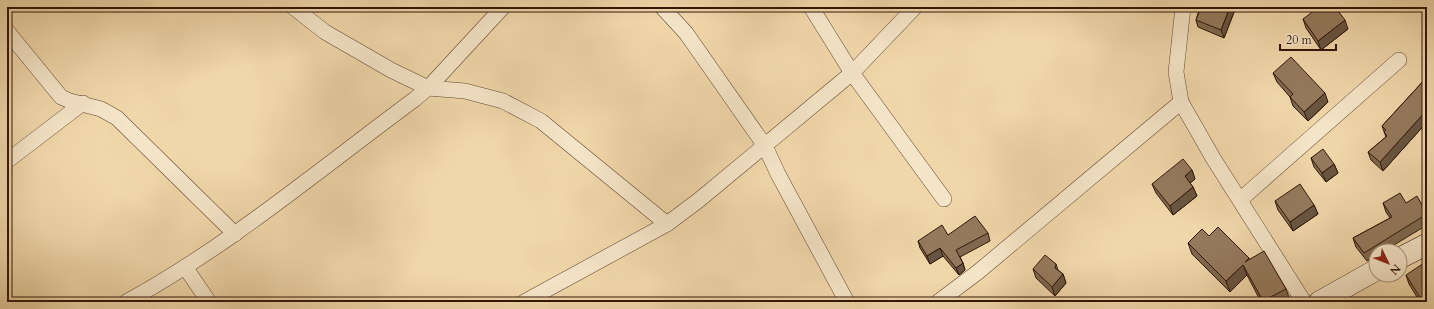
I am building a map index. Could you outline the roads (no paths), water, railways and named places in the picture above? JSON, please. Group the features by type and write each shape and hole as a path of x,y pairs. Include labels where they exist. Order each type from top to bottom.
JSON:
{"street":[{"path":"293,7 325,32 391,70 428,88 465,91 503,101 541,121 667,224"},
{"path":"126,302 163,282 235,234 428,88 503,7"},
{"path":"662,7 686,33 765,146 778,174 847,302"},
{"path":"811,7 852,73 944,199"},
{"path":"524,302 667,224 765,146 852,73 915,7"},
{"path":"1183,7 1176,72 1181,102 1213,158 1304,302"},
{"path":"7,31 61,97 70,101 83,103 101,109 117,118 235,234"},
{"path":"1240,200 1399,60"},
{"path":"938,302 984,267 1181,102"},
{"path":"7,161 83,103"},
{"path":"1408,254 1427,244"},
{"path":"185,267 209,302"},
{"path":"1319,302 1368,274"}]}
